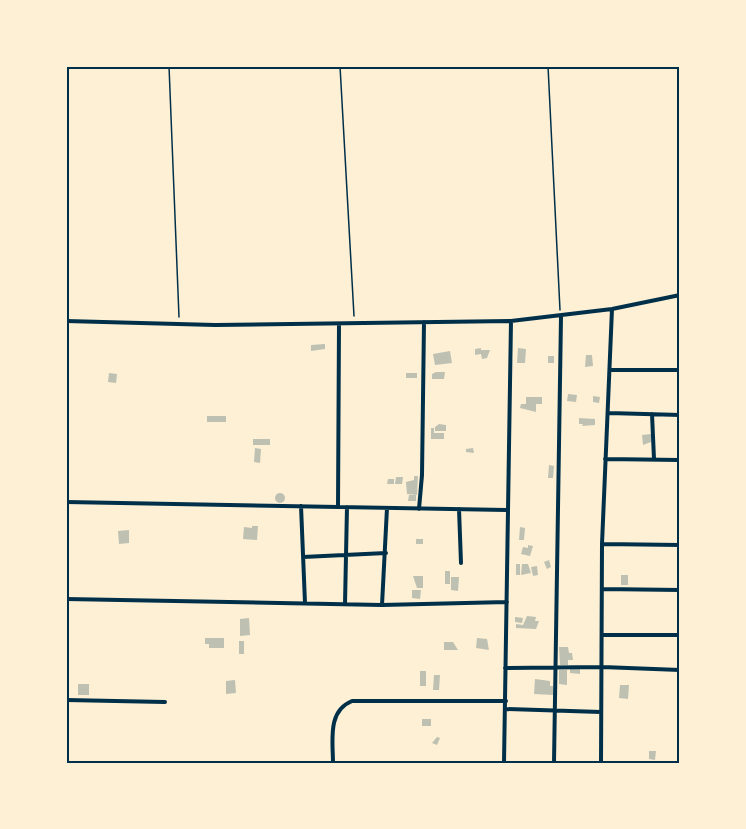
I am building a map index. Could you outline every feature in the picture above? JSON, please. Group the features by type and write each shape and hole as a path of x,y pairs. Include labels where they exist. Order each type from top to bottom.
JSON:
{"street":[{"path":"66,321 179,324 511,321 561,317 680,295"},
{"path":"601,763 602,544 612,309"},
{"path":"554,763 561,317"},
{"path":"504,763 506,510 511,321"},
{"path":"419,509 422,475 424,322"},
{"path":"338,507 339,324"},
{"path":"610,370 680,370"},
{"path":"609,413 680,415"},
{"path":"652,414 654,459"},
{"path":"605,459 680,460"},
{"path":"66,502 506,510"},
{"path":"301,506 305,603"},
{"path":"345,604 348,554 347,507"},
{"path":"382,605 387,508"},
{"path":"459,509 461,563"},
{"path":"602,544 680,546"},
{"path":"303,557 386,553"},
{"path":"602,589 680,590"},
{"path":"66,599 382,605 507,602"},
{"path":"602,635 680,635"},
{"path":"505,668 555,666 680,670"},
{"path":"66,700 165,702"},
{"path":"333,763 333,724 340,707 349,702 506,701"},
{"path":"506,709 601,712"}],"path":[{"path":"169,66 179,324"},
{"path":"340,66 354,323"},
{"path":"548,66 561,317"}],"building":[{"path":"325,344 325,349 311,351 311,345"},
{"path":"481,348 481,350 490,350 487,358 482,359 481,354 475,355 475,349"},
{"path":"518,348 526,349 525,363 517,363"},
{"path":"450,351 452,363 435,365 433,354"},
{"path":"586,355 592,355 593,366 585,367"},
{"path":"548,356 554,356 554,363 548,363"},
{"path":"445,372 444,379 432,379 432,374"},
{"path":"109,373 117,374 116,383 108,382"},
{"path":"406,373 417,373 417,378 406,378"},
{"path":"568,394 577,395 576,402 567,401"},
{"path":"593,396 600,397 599,403 593,402"},
{"path":"526,397 542,397 542,404 536,404 536,412 520,408 521,404 526,404"},
{"path":"207,416 226,416 226,422 207,422"},
{"path":"579,418 595,419 595,425 582,426 583,424 579,424"},
{"path":"439,424 446,425 446,431 435,431 435,427"},
{"path":"431,428 434,428 434,433 444,433 444,439 431,439"},
{"path":"651,434 651,442 643,445 642,435"},
{"path":"253,439 270,439 270,445 253,445"},
{"path":"255,448 261,449 260,463 254,462"},
{"path":"473,448 474,453 466,452 466,449"},
{"path":"549,465 554,466 553,478 548,478"},
{"path":"414,476 418,476 417,495 407,494 406,482 414,480"},
{"path":"396,477 403,477 402,484 395,484"},
{"path":"388,479 394,479 394,484 387,484"},
{"path":"280,493 284,494 284,502 280,503 276,502 275,498 276,494"},
{"path":"409,495 416,495 416,501 408,501"},
{"path":"252,526 258,526 257,540 243,539 244,527 252,528"},
{"path":"520,527 525,528 524,540 519,540"},
{"path":"129,530 129,543 119,544 118,531"},
{"path":"416,539 423,539 423,544 416,544"},
{"path":"528,545 533,546 530,556 521,554 523,547 528,548"},
{"path":"549,560 551,567 547,569 544,562"},
{"path":"516,564 520,564 520,575 516,575"},
{"path":"522,564 528,564 531,573 521,575"},
{"path":"537,566 538,575 533,576 531,567"},
{"path":"445,571 450,571 450,584 445,584"},
{"path":"621,575 628,575 628,585 621,585"},
{"path":"413,576 423,576 423,588 417,588"},
{"path":"451,577 459,577 458,591 451,590"},
{"path":"412,590 421,590 420,599 412,598"},
{"path":"527,616 536,617 535,621 539,621 536,629 516,628 516,624 523,625"},
{"path":"515,617 523,618 522,623 515,622"},
{"path":"249,618 250,635 240,636 240,619"},
{"path":"205,638 224,638 224,648 209,648 209,644 205,644"},
{"path":"477,638 487,639 489,650 476,648"},
{"path":"239,641 244,641 244,654 239,654"},
{"path":"444,642 453,642 458,650 444,650"},
{"path":"559,647 568,647 569,653 572,653 573,660 568,660 568,665 560,665"},
{"path":"570,669 580,669 580,674 570,673"},
{"path":"559,670 567,670 567,685 559,684"},
{"path":"420,671 426,671 426,686 420,686"},
{"path":"434,675 440,675 439,690 433,690"},
{"path":"535,679 550,681 550,686 553,686 553,695 534,694"},
{"path":"235,680 236,693 226,694 226,681"},
{"path":"78,684 89,684 89,695 78,695"},
{"path":"620,685 629,685 628,699 619,698"},
{"path":"422,719 431,719 431,726 422,726"},
{"path":"437,737 440,738 437,745 432,743"},
{"path":"649,751 656,751 655,760 649,759"}]}
